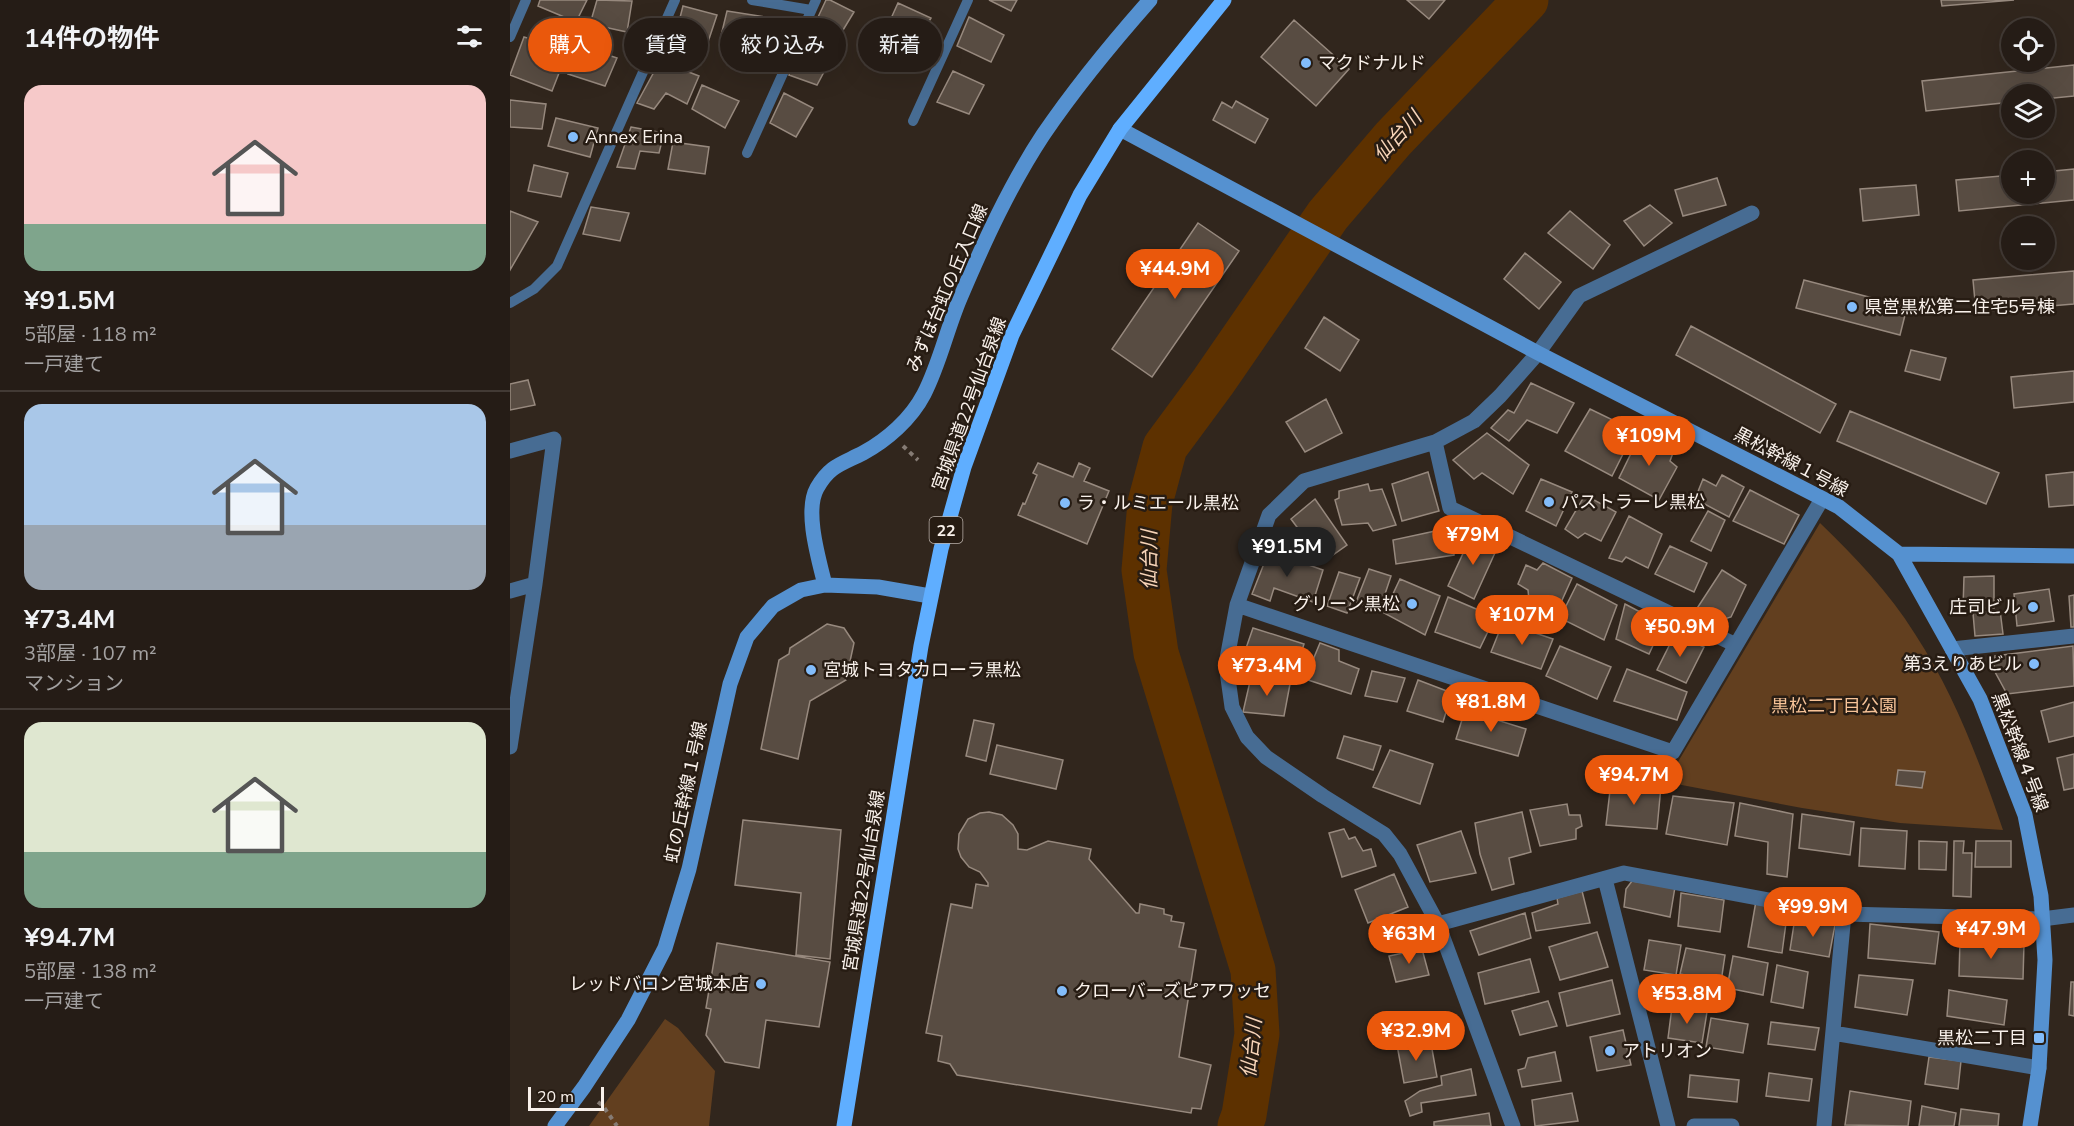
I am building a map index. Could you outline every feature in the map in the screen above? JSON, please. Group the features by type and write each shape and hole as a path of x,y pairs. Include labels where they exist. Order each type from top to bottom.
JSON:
{"main road":[{"name":"宮城県道22号仙台泉線","path":"844,1126 930,596 964,467 1012,335 1080,195 1120,129 1224,0"}],"street":[{"name":"みずほ台虹の丘入口線","path":"825,585 812,516 816,489 830,471 843,460 862,453 891,435 924,395 960,298 1006,200 1043,136 1114,41 1150,0"},
{"name":"黒松幹線１号線","path":"1120,129 1538,353 1839,507 1899,554"},
{"path":"1513,1126 1438,924 1400,854 1384,834 1266,757 1248,737 1232,707 1226,664 1236,605 1269,515 1304,481 1435,442 1474,421 1538,353 1579,296 1752,213"},
{"path":"510,451 554,439 511,739"},
{"path":"1435,442 1450,508 1736,645"},
{"path":"1236,605 1673,752 1822,499"},
{"path":"1899,554 2074,556"},
{"name":"黒松幹線４号線","path":"1899,554 1980,699 2025,815 2041,896 2045,960 2040,1068 2030,1126"},
{"path":"510,591 535,584"},
{"name":"虹の丘幹線１号線","path":"555,1126 628,1020 665,948 689,869 730,684 747,637 773,606 801,590 825,585 878,587 930,596"},
{"path":"1952,649 2074,636"},
{"path":"1438,924 1624,873 1844,914 2042,919 2074,915"},
{"path":"1605,879 1668,1126"},
{"path":"1824,1126 1844,914"},
{"path":"1833,1033 2040,1068"},
{"path":"1694,1126 1732,1126"}],"lane":[{"path":"510,37 526,0"},
{"path":"510,303 534,289 557,266 675,0"},
{"path":"747,153 814,5 752,0"},
{"path":"913,122 968,0"}],"path":[{"path":"901,444 918,460"},
{"path":"597,1102 603,1106 617,1126"}],"green space":[{"name":"黒松二丁目公園","path":"1820,523 1883,589 1929,657 1965,729 2003,830 1900,823 1802,808 1666,782"},
{"path":"665,1019 678,1028 715,1071 709,1126 589,1126"}],"building":[{"path":"540,0 587,0 578,18 566,18 538,6"},
{"path":"597,0 632,1 629,18 624,18 624,31 612,29 612,18 592,18"},
{"path":"826,0 854,12 846,25 846,18 818,18"},
{"path":"989,0 1017,0 1011,11"},
{"path":"1407,0 1445,0 1429,19"},
{"path":"1941,0 2014,0 1942,6"},
{"path":"898,3 931,18 891,18"},
{"path":"683,6 717,15 708,42 708,18 680,18"},
{"path":"727,11 772,18 725,18"},
{"path":"969,17 1004,35 991,62 957,46"},
{"path":"1294,20 1349,69 1316,106 1261,57"},
{"path":"524,37 528,38 528,72 559,72 552,91 510,75"},
{"path":"612,56 617,58 612,70"},
{"path":"2074,65 2074,96 2055,98 2055,84 2001,84 2001,103 1926,111 1922,81 2008,72 2055,72 2055,67"},
{"path":"953,71 984,85 969,114 937,102"},
{"path":"569,72 611,72 605,86 568,74"},
{"path":"654,72 689,72 699,76 687,104 666,93 654,109 637,103"},
{"path":"790,72 824,72 817,85 789,75"},
{"path":"702,85 739,101 725,128 692,109"},
{"path":"784,93 813,108 796,137 770,123"},
{"path":"510,100 546,104 542,129 510,127"},
{"path":"1236,101 1268,119 1255,143 1213,120 1222,102 1232,108"},
{"name":"Annex Erina","path":"556,118 598,128 590,157 548,146"},
{"path":"631,127 664,133 659,153 640,151 635,169 617,167"},
{"path":"673,142 709,147 705,174 668,169"},
{"path":"534,165 568,173 561,197 528,191"},
{"path":"2074,169 2074,200 2055,202 2055,171"},
{"path":"2001,176 2001,204 2032,204 1959,211 1956,180"},
{"path":"1717,178 1726,205 1683,216 1675,190"},
{"path":"1916,185 1919,215 1863,221 1860,189"},
{"path":"1650,205 1672,223 1644,246 1624,221"},
{"path":"591,207 629,213 620,241 583,234"},
{"path":"510,211 538,222 510,270"},
{"path":"1570,211 1610,245 1593,269 1548,233"},
{"path":"1198,223 1239,251 1152,377 1112,349"},
{"path":"1525,253 1561,282 1539,309 1504,279"},
{"path":"2074,271 2074,304 1976,312 1973,280"},
{"name":"県営黒松第二住宅5号棟","path":"1804,280 1907,307 1900,335 1796,308"},
{"path":"1324,317 1359,340 1340,371 1305,348"},
{"path":"1691,326 1836,404 1820,433 1676,355"},
{"path":"1911,350 1946,358 1940,380 1905,371"},
{"path":"2074,371 2074,402 2014,408 2011,377"},
{"path":"528,380 535,405 510,410 510,384"},
{"path":"1531,383 1574,403 1557,433 1527,420 1509,441 1491,428 1508,410 1514,413"},
{"path":"1326,399 1342,433 1305,452 1286,422"},
{"path":"1590,409 1619,423 1608,444 1623,454 1612,476 1565,451"},
{"path":"1850,411 1999,473 1986,504 1837,441"},
{"path":"1487,433 1529,465 1513,494 1482,473 1474,479 1453,460"},
{"path":"1641,433 1674,450 1670,461 1677,467 1659,500 1619,478"},
{"name":"ラ・ルミエール黒松","path":"1038,463 1073,477 1079,463 1090,468 1084,481 1109,491 1087,544 1018,515 1037,475 1033,473"},
{"path":"1428,472 1439,511 1402,521 1392,484"},
{"path":"2074,472 2074,505 2049,507 2046,475"},
{"path":"1722,475 1744,487 1729,517 1695,499 1703,479 1716,486"},
{"name":"パストラーレ黒松","path":"1541,479 1572,492 1556,526 1526,511"},
{"path":"1368,484 1370,491 1382,489 1396,525 1373,531 1368,523 1342,525 1335,500 1339,498 1339,491"},
{"path":"1750,490 1799,515 1784,544 1733,521"},
{"path":"1585,495 1616,512 1601,541 1585,533 1578,538 1565,529"},
{"path":"1315,499 1347,545 1323,562 1291,519"},
{"path":"1708,511 1725,520 1711,551 1691,541"},
{"path":"1629,516 1662,534 1648,568 1626,557 1622,562 1609,558"},
{"path":"1454,527 1454,555 1396,564 1393,540"},
{"path":"1472,534 1499,544 1474,599 1448,586"},
{"path":"1670,546 1707,563 1694,592 1655,574"},
{"path":"1269,551 1323,570 1313,602 1274,588 1270,601 1252,594"},
{"path":"1543,563 1572,578 1558,609 1529,600 1528,590 1518,584 1526,565 1537,570"},
{"path":"1369,569 1391,576 1379,612 1356,602"},
{"path":"1722,570 1746,585 1731,617 1715,622 1694,613"},
{"path":"1339,572 1360,578 1347,613 1327,606"},
{"path":"1994,576 1994,608 1963,608 1964,577"},
{"name":"グリーン黒松","path":"1400,579 1440,596 1425,635 1384,613"},
{"path":"1577,584 1617,605 1604,640 1560,618"},
{"name":"庄司ビル","path":"2049,589 2054,621 2017,626 2014,594"},
{"path":"2074,595 2074,627 2071,627 2069,596"},
{"path":"1448,597 1495,617 1480,648 1435,632"},
{"path":"1625,604 1663,624 1649,654 1616,639"},
{"path":"2000,610 2003,634 1975,636 1973,613"},
{"path":"1503,622 1553,639 1541,669 1491,652"},
{"path":"827,624 844,628 854,643 846,680 810,701 798,759 761,749 779,660 789,654 790,648"},
{"path":"1253,628 1304,644 1295,672 1244,654"},
{"path":"1675,634 1704,647 1686,683 1657,670"},
{"path":"1320,643 1339,650 1339,661 1359,669 1351,694 1305,679"},
{"path":"1560,646 1611,667 1597,699 1546,676"},
{"name":"第3えりあビル","path":"2073,646 2074,686 2007,694 1994,670 1995,656"},
{"path":"1627,669 1687,692 1677,720 1614,701"},
{"path":"1372,671 1405,678 1397,702 1365,696"},
{"path":"1251,677 1290,684 1284,716 1243,712"},
{"path":"1418,680 1452,693 1443,722 1407,711"},
{"path":"2074,702 2074,736 2049,742 2041,711"},
{"path":"1465,710 1526,729 1518,756 1456,739"},
{"path":"974,720 994,724 986,761 966,756"},
{"path":"1344,736 1381,746 1373,770 1337,758"},
{"path":"997,745 1063,760 1056,789 990,774"},
{"path":"1390,750 1433,764 1420,804 1373,787"},
{"path":"2074,754 2074,788 2064,790 2057,758"},
{"path":"1898,770 1925,772 1922,788 1896,785"},
{"path":"1611,782 1661,786 1657,829 1606,825"},
{"path":"1673,796 1734,803 1727,845 1666,834"},
{"path":"1740,803 1793,814 1787,877 1767,874 1768,842 1735,836"},
{"path":"1567,804 1569,815 1580,815 1582,826 1576,829 1576,839 1540,846 1530,810"},
{"name":"クローバーズピアワッセ","path":"989,812 1002,815 1013,825 1018,834 1018,849 1027,850 1048,841 1091,849 1089,859 1136,913 1139,913 1140,904 1164,909 1164,914 1172,916 1171,921 1184,923 1179,947 1196,950 1179,1057 1211,1065 1201,1109 1192,1108 1191,1113 957,1075 950,1064 938,1061 942,1036 926,1033 951,904 972,908 976,884 988,886 980,872 969,867 961,857 958,849 959,834 968,819 980,813"},
{"path":"1522,812 1531,852 1509,858 1514,884 1492,890 1480,854 1475,823"},
{"path":"1802,814 1854,822 1850,855 1799,848"},
{"path":"743,820 841,830 830,959 796,955 801,893 735,885"},
{"path":"1861,828 1907,831 1905,869 1859,866"},
{"path":"1344,829 1349,839 1355,837 1363,851 1371,849 1376,866 1342,877 1329,833"},
{"path":"1461,831 1476,873 1430,882 1417,845"},
{"path":"1919,841 1947,842 1946,870 1919,869"},
{"path":"1954,841 1964,841 1963,853 1972,853 1971,897 1953,896"},
{"path":"1976,841 2011,841 2011,867 1975,867"},
{"path":"1394,874 1408,907 1368,923 1355,890"},
{"path":"1632,881 1675,887 1670,917 1624,907 1626,889"},
{"path":"1582,891 1590,923 1536,931 1532,913 1558,904 1557,898"},
{"path":"1681,893 1724,900 1720,932 1678,926"},
{"path":"1756,901 1788,908 1782,953 1748,947"},
{"path":"1525,913 1531,938 1479,955 1470,931"},
{"path":"1810,918 1835,925 1829,957 1790,950 1794,924 1807,926"},
{"path":"1870,924 1939,932 1935,964 1868,958"},
{"path":"1597,932 1608,967 1560,980 1549,947"},
{"path":"1649,940 1681,945 1676,975 1644,970"},
{"path":"1960,940 2024,943 2023,979 1959,976"},
{"path":"717,943 830,962 819,1027 766,1020 759,1068 725,1062 706,1035 711,1009 706,1008"},
{"path":"1686,948 1725,955 1721,982 1680,974"},
{"path":"1422,949 1429,975 1396,982 1389,956"},
{"path":"1733,956 1768,963 1763,995 1727,988"},
{"path":"1530,959 1539,992 1485,1004 1478,973"},
{"path":"1777,965 1808,972 1803,1008 1771,1002"},
{"path":"1859,975 1913,980 1907,1015 1855,1007"},
{"path":"1612,980 1620,1014 1567,1026 1559,993"},
{"path":"2071,982 2074,982 2074,1016 2069,1015"},
{"path":"1949,990 2007,1000 2004,1025 1947,1016"},
{"path":"1548,1001 1557,1026 1520,1035 1512,1011"},
{"path":"1672,1007 1707,1012 1702,1043 1668,1038"},
{"path":"1711,1018 1748,1024 1743,1053 1706,1047"},
{"path":"1771,1022 1819,1028 1815,1050 1768,1044"},
{"name":"アトリオン","path":"1623,1030 1631,1065 1597,1071 1590,1037"},
{"path":"1422,1040 1424,1049 1432,1049 1437,1077 1404,1083 1397,1045"},
{"path":"1555,1052 1561,1081 1522,1087 1518,1070 1525,1068 1528,1058"},
{"path":"1929,1057 1961,1061 1958,1089 1925,1084"},
{"path":"1471,1069 1476,1095 1421,1103 1422,1112 1410,1116 1405,1101 1420,1091 1442,1085 1441,1076"},
{"path":"1769,1073 1812,1079 1809,1101 1766,1096"},
{"path":"1690,1075 1739,1080 1737,1102 1688,1097"},
{"path":"1850,1091 1911,1101 1908,1126 1845,1125"},
{"path":"1572,1093 1578,1121 1535,1126 1532,1100"},
{"path":"1922,1106 1956,1113 1954,1126 1919,1126"},
{"path":"1961,1109 1999,1114 1998,1126 1959,1126"},
{"path":"1489,1113 1491,1126 1434,1126 1434,1122"}],"waterway":[{"name":"仙台川","path":"1240,1126 1244,1115 1257,1034 1253,970 1156,653 1144,570 1150,503 1165,447 1213,382 1328,215 1393,139 1526,0"}],"place":[{"name":"マクドナルド","path":"1306,63"},
{"name":"Annex Erina","path":"573,137"},
{"name":"県営黒松第二住宅5号棟","path":"1852,307"},
{"name":"パストラーレ黒松","path":"1549,502"},
{"name":"ラ・ルミエール黒松","path":"1065,503"},
{"name":"グリーン黒松","path":"1412,604"},
{"name":"庄司ビル","path":"2033,607"},
{"name":"第3えりあビル","path":"2034,664"},
{"name":"宮城トヨタカローラ黒松","path":"811,670"},
{"name":"レッドバロン宮城本店","path":"761,984"},
{"name":"クローバーズピアワッセ","path":"1062,991"},
{"name":"黒松二丁目","path":"2039,1038"},
{"name":"アトリオン","path":"1610,1051"}]}
